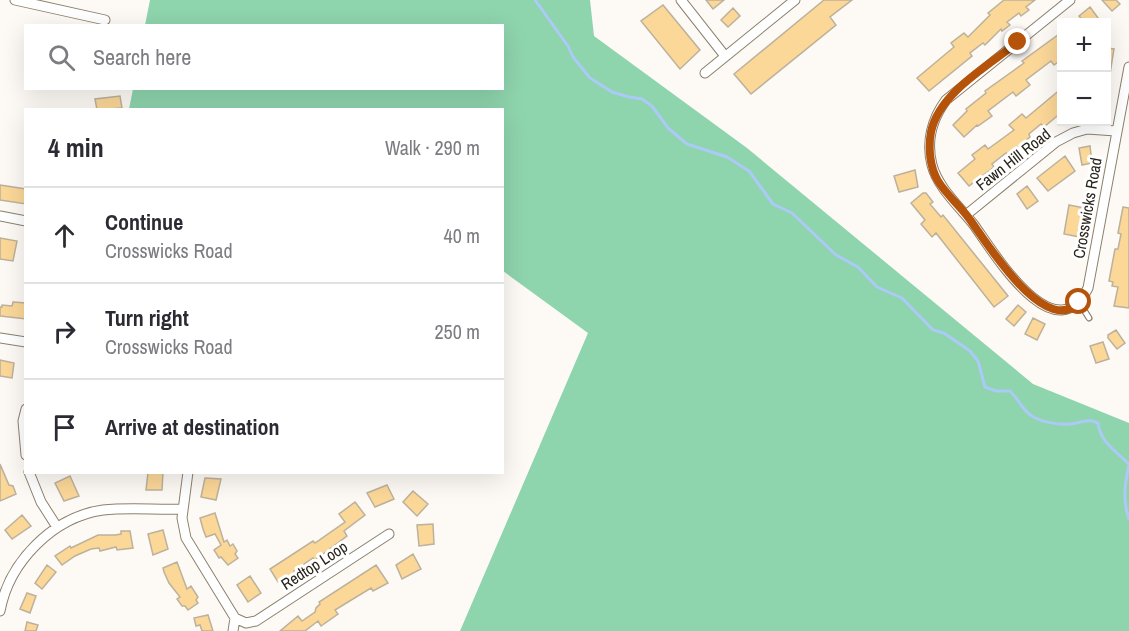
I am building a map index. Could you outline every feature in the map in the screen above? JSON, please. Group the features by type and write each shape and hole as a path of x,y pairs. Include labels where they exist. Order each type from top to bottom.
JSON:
{"street":[{"path":"15,0 105,20"},
{"path":"681,0 725,56"},
{"path":"705,73 795,0"},
{"path":"1071,0 958,88 938,110 930,134 932,166 939,182 1014,279 1030,296 1052,308 1070,309 1079,302"},
{"name":"Crosswicks Road","path":"1079,302 1088,288 1129,67"},
{"name":"Fawn Hill Road","path":"966,215 1056,142 1087,129 1116,131"},
{"path":"0,216 24,221"},
{"path":"0,338 24,342"},
{"path":"24,417 24,432"},
{"path":"30,474 40,502 57,527"},
{"path":"188,474 182,518 186,538 235,618 233,631"},
{"path":"0,611 2,600 14,574 30,552 57,527 103,510 183,509"},
{"name":"Redtop Loop","path":"235,618 255,626 389,534"}],"lane":[{"path":"1079,302 1089,318"}],"green space":[{"path":"150,0 590,0 594,36 747,148 1033,384 1129,423 1129,631 460,631 588,333 504,272 504,108 129,108 133,90 504,90 504,24 145,24"}],"building":[{"path":"706,0 724,0 713,9"},
{"path":"824,0 852,0 830,17 836,25 751,94 734,74"},
{"path":"1004,0 1035,0 1026,7 1029,10 1021,16 1019,13 1007,22 1010,25 1002,31 1001,29 985,45 983,43 970,53 972,56 929,91 917,78 954,47 951,43 964,33 968,37 990,15 988,13"},
{"path":"1102,0 1116,0 1120,4 1112,11"},
{"path":"663,5 700,50 680,69 641,21"},
{"path":"1090,7 1098,18 1081,18 1079,16"},
{"path":"733,8 740,16 728,27 721,20"},
{"path":"1057,36 1057,63 1054,65 1051,61 1026,80 1030,85 1016,96 1013,92 988,111 992,116 977,125 964,137 953,125 967,111 966,109 986,93 985,91 1024,63 1022,61"},
{"path":"1111,49 1114,49 1111,68"},
{"path":"1057,92 1057,116 1044,127 1041,124 1029,134 1030,137 1008,155 1006,153 992,164 994,167 969,186 958,173 975,159 972,155 985,145 988,149 1014,130 1009,125 1022,114 1026,118"},
{"path":"120,96 122,108 97,108 95,99"},
{"path":"1090,146 1092,163 1082,165 1079,148"},
{"path":"1065,156 1075,171 1048,191 1037,178"},
{"path":"915,170 918,187 899,192 894,176"},
{"path":"0,185 24,189 24,204 0,200"},
{"path":"1027,186 1038,201 1027,209 1017,194"},
{"path":"926,193 933,202 930,204 941,217 943,215 1008,296 994,307 936,233 932,237 921,224 925,220 911,203"},
{"path":"1069,205 1085,208 1080,237 1064,234"},
{"path":"1123,207 1129,208 1129,308 1114,306 1118,287 1112,286 1113,282 1109,281 1115,249 1118,249 1121,234 1118,233"},
{"path":"0,238 17,241 13,261 0,259"},
{"path":"13,302 24,303 24,319 0,316 2,305 12,306"},
{"path":"1018,305 1026,312 1014,326 1006,319"},
{"path":"1033,318 1045,324 1037,340 1025,334"},
{"path":"1116,330 1125,343 1117,349 1108,338 1108,335"},
{"path":"1103,342 1109,359 1096,363 1090,346"},
{"path":"0,360 14,363 12,378 0,376"},
{"path":"0,464 9,485 13,486 16,494 0,501"},
{"path":"148,474 163,474 162,490 146,490"},
{"path":"70,476 79,496 64,501 55,483"},
{"path":"205,478 221,479 216,500 201,497"},
{"path":"387,485 394,499 375,507 367,493"},
{"path":"413,491 428,504 417,516 403,502"},
{"path":"355,502 365,515 344,531 347,536 315,560 313,558 294,571 295,573 278,582 270,569 313,541 315,543 345,522 339,514"},
{"path":"215,513 224,542 227,540 230,546 233,544 237,551 235,554 238,558 228,565 221,557 219,558 214,550 221,545 215,534 206,537 200,518"},
{"path":"22,515 31,526 12,539 5,530"},
{"path":"433,524 434,544 419,546 417,525"},
{"path":"163,530 168,549 153,555 148,534"},
{"path":"121,531 130,531 133,548 117,550 116,547 100,551 99,548 91,549 62,565 55,556 70,546 71,548 98,535 121,534"},
{"path":"413,554 421,569 402,579 396,565"},
{"path":"177,562 187,589 191,586 198,597 196,600 198,603 188,610 177,599 180,597 169,583 163,568"},
{"path":"47,565 56,572 42,589 35,583"},
{"path":"376,565 388,583 373,591 371,588 335,610 338,614 321,626 318,621 305,631 280,631 298,616 302,621 315,612 319,602"},
{"path":"250,576 261,593 248,602 237,585"},
{"path":"27,593 36,596 30,613 20,609"},
{"path":"208,615 213,631 202,631 200,625 196,626 194,618"},
{"path":"27,622 38,625 36,631 25,631"}],"waterway":[{"path":"535,0 590,78 612,92 642,99 652,106 668,128 687,144 727,157 749,171 773,204 792,213 836,255 858,267 877,287 902,298 933,330 944,333 970,351 978,361 985,387 996,391 1010,391 1028,413 1040,420 1060,424 1088,421 1098,423 1105,441 1129,464 1125,485 1129,519"}],"route":[{"path":"1018,42 958,88 938,110 930,134 932,166 939,182 1014,279 1030,296 1040,303 1060,310 1070,309 1079,302"}]}
